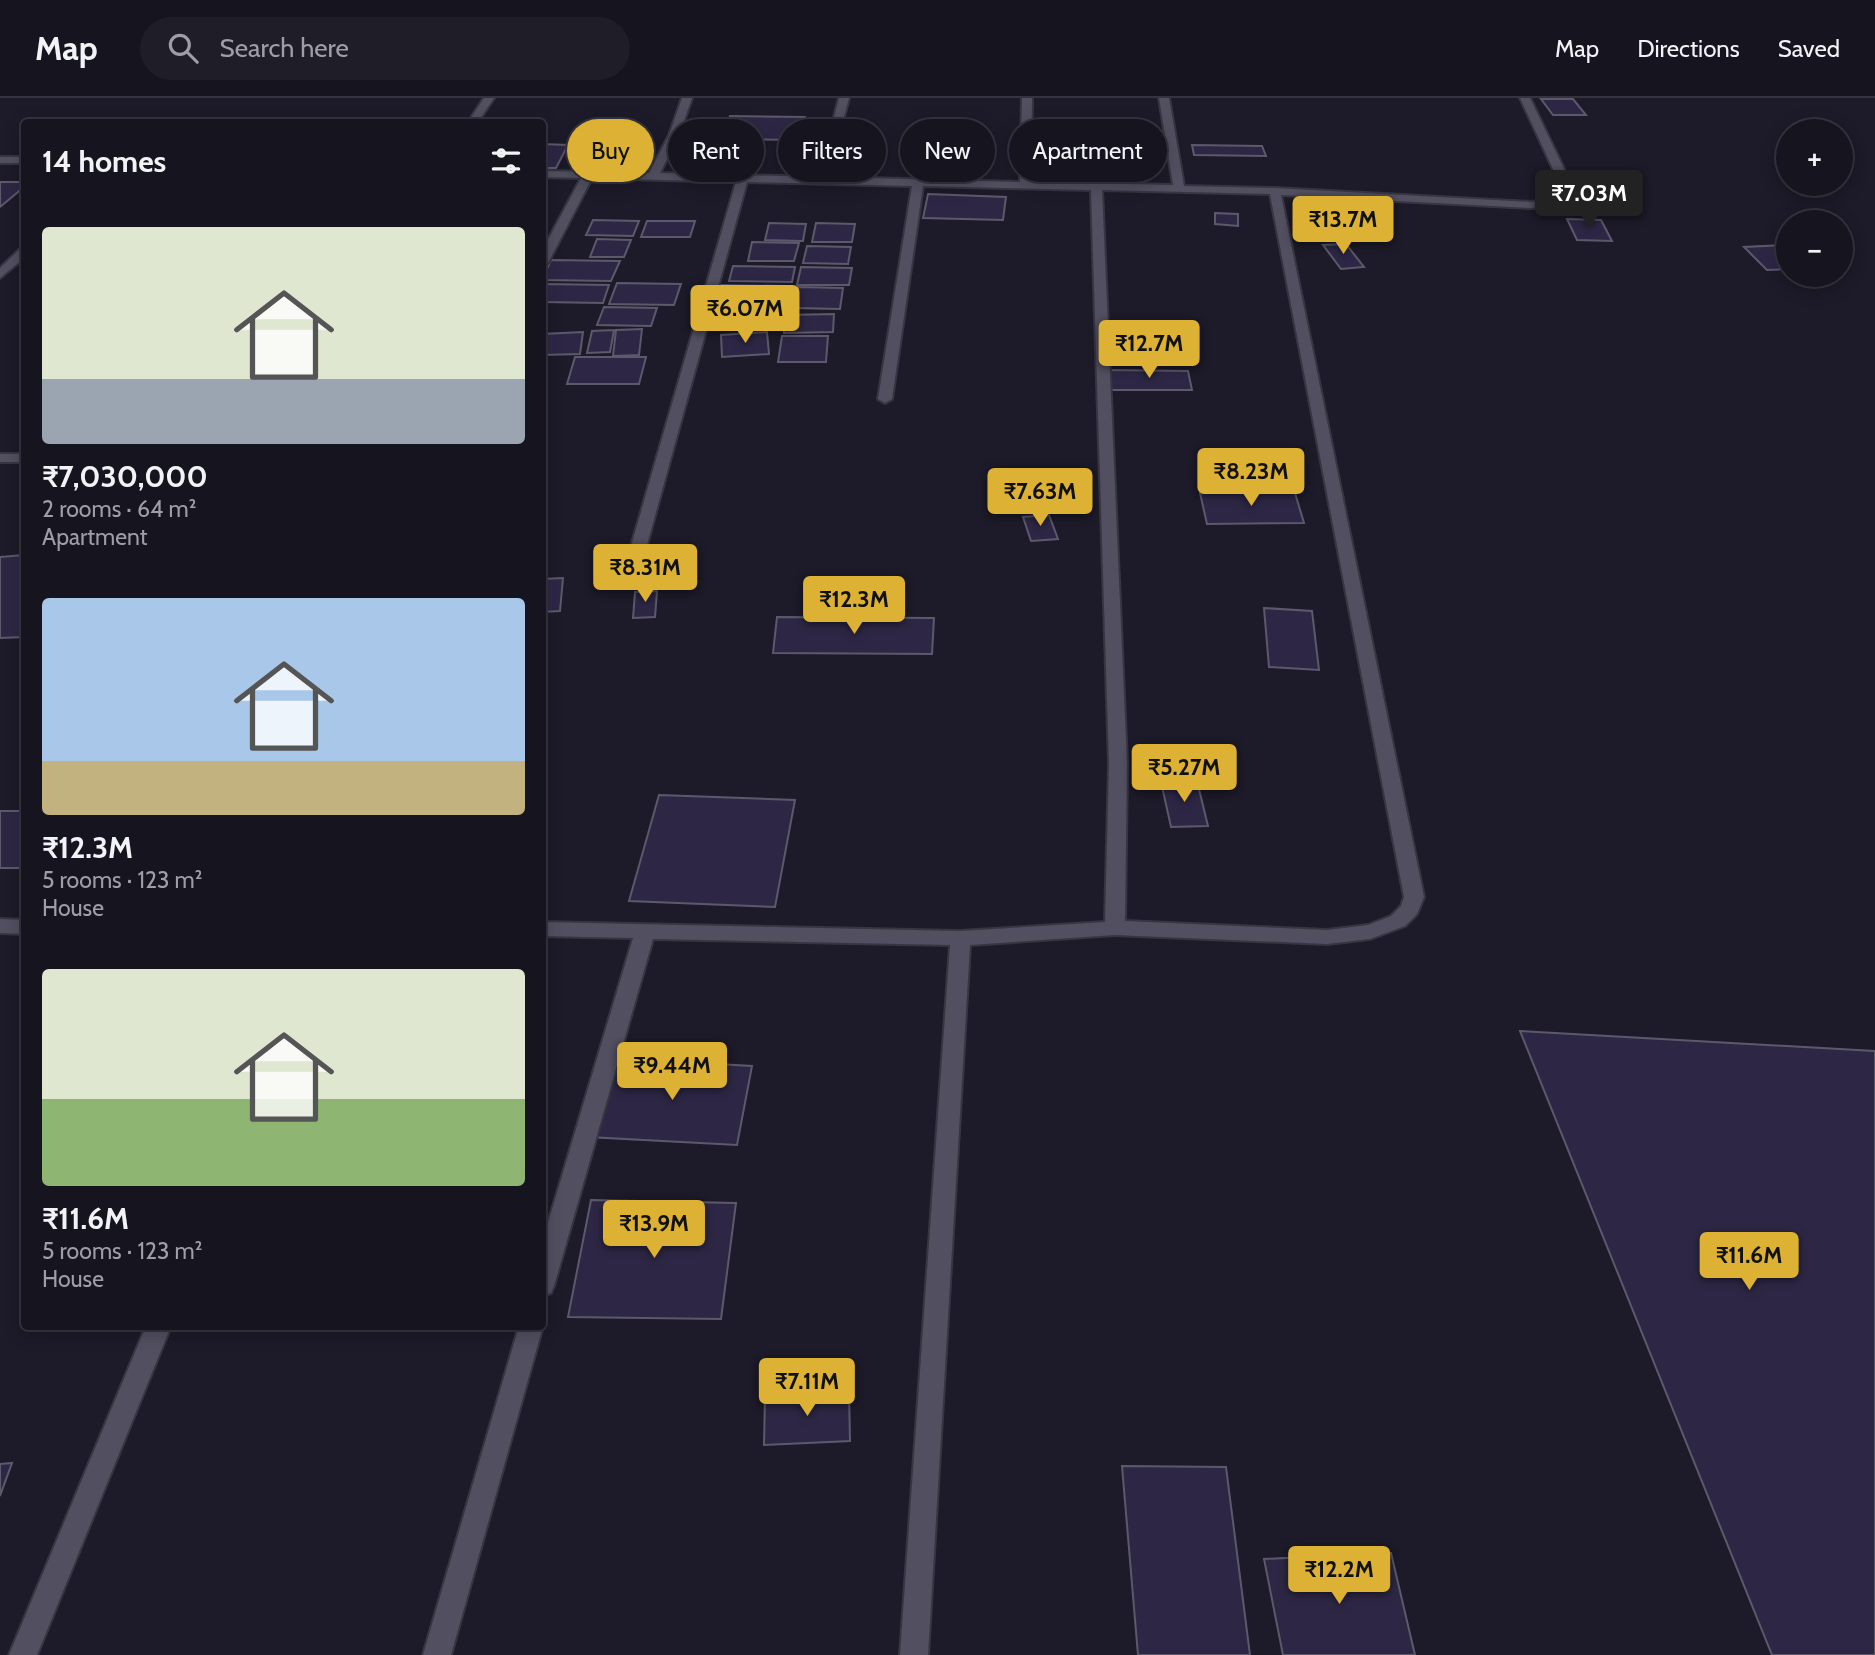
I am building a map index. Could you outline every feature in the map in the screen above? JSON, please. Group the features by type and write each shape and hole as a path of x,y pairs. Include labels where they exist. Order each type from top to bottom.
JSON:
{"street":[{"path":"475,119 489,98"},
{"path":"654,175 674,135 687,98"},
{"path":"838,119 844,98"},
{"path":"1025,186 1027,98"},
{"path":"1164,98 1179,189"},
{"path":"870,182 1275,191 1531,205 1565,201 1572,197 1525,98"},
{"path":"0,160 21,160"},
{"path":"546,174 567,175"},
{"path":"546,255 585,182"},
{"path":"629,581 741,182"},
{"path":"885,399 918,183"},
{"path":"1096,187 1118,764 1115,928"},
{"path":"546,929 960,938 1115,928 1327,937 1370,932 1398,921 1410,909 1414,897 1275,191"},
{"path":"0,274 21,255"},
{"path":"0,458 21,458"},
{"path":"0,926 21,927"},
{"path":"546,1272 645,930"},
{"path":"914,1655 960,938"},
{"path":"23,1655 157,1330"},
{"path":"437,1655 530,1330"}],"building":[{"path":"1541,99 1573,99 1586,115 1553,115"},
{"path":"730,116 805,117 778,119 778,140 764,140 764,119 729,119"},
{"path":"546,144 567,147 556,168 546,168"},
{"path":"1192,145 1262,146 1266,156 1194,155"},
{"path":"0,182 21,182 21,190 0,207"},
{"path":"928,194 1006,197 1003,220 923,218"},
{"path":"1215,213 1238,214 1238,226 1215,224"},
{"path":"1567,219 1601,220 1612,241 1577,240"},
{"path":"593,220 639,221 633,236 586,235"},
{"path":"647,221 695,221 690,237 641,237"},
{"path":"769,223 806,224 803,241 765,240"},
{"path":"816,223 855,224 852,242 812,242"},
{"path":"597,239 631,240 624,257 590,257"},
{"path":"752,242 799,243 794,261 748,261"},
{"path":"1346,244 1364,267 1341,269 1323,245"},
{"path":"807,246 851,247 848,264 803,263"},
{"path":"1776,246 1776,270 1767,270 1744,247"},
{"path":"551,260 620,261 611,281 546,280 546,271"},
{"path":"733,266 795,267 792,282 729,281"},
{"path":"801,267 852,268 849,285 797,285"},
{"path":"617,283 681,284 674,305 609,304"},
{"path":"546,284 609,285 603,303 546,302"},
{"path":"721,285 787,286 782,308 715,307"},
{"path":"798,287 843,288 840,309 794,308"},
{"path":"604,307 657,308 651,326 597,325"},
{"path":"834,314 833,332 784,333 785,315"},
{"path":"642,329 639,355 613,356 616,330"},
{"path":"614,330 610,352 587,353 592,331"},
{"path":"583,332 580,354 546,355 546,334"},
{"path":"767,332 769,354 722,357 721,335"},
{"path":"782,336 828,336 826,362 778,362"},
{"path":"575,357 646,357 639,384 567,384"},
{"path":"1108,370 1188,371 1192,390 1111,390"},
{"path":"1200,493 1295,493 1304,523 1207,524"},
{"path":"1049,515 1058,539 1031,541 1023,517"},
{"path":"21,555 21,637 0,638 0,557"},
{"path":"563,578 560,611 546,612 546,579"},
{"path":"657,591 655,617 633,618 635,592"},
{"path":"1264,608 1312,611 1319,670 1269,667"},
{"path":"777,617 934,618 932,654 773,653"},
{"path":"1197,781 1208,826 1171,827 1161,782"},
{"path":"659,795 795,800 775,907 629,901"},
{"path":"0,811 21,811 21,864 19,868 0,868"},
{"path":"1520,1031 1875,1051 1875,1655 1772,1655"},
{"path":"610,1058 752,1066 737,1145 588,1137"},
{"path":"591,1200 736,1203 721,1319 568,1317"},
{"path":"849,1390 850,1441 764,1445 765,1394"},
{"path":"12,1463 0,1496 0,1464"},
{"path":"1122,1466 1226,1467 1250,1655 1138,1655"},
{"path":"1391,1553 1415,1655 1283,1655 1264,1559"}]}
